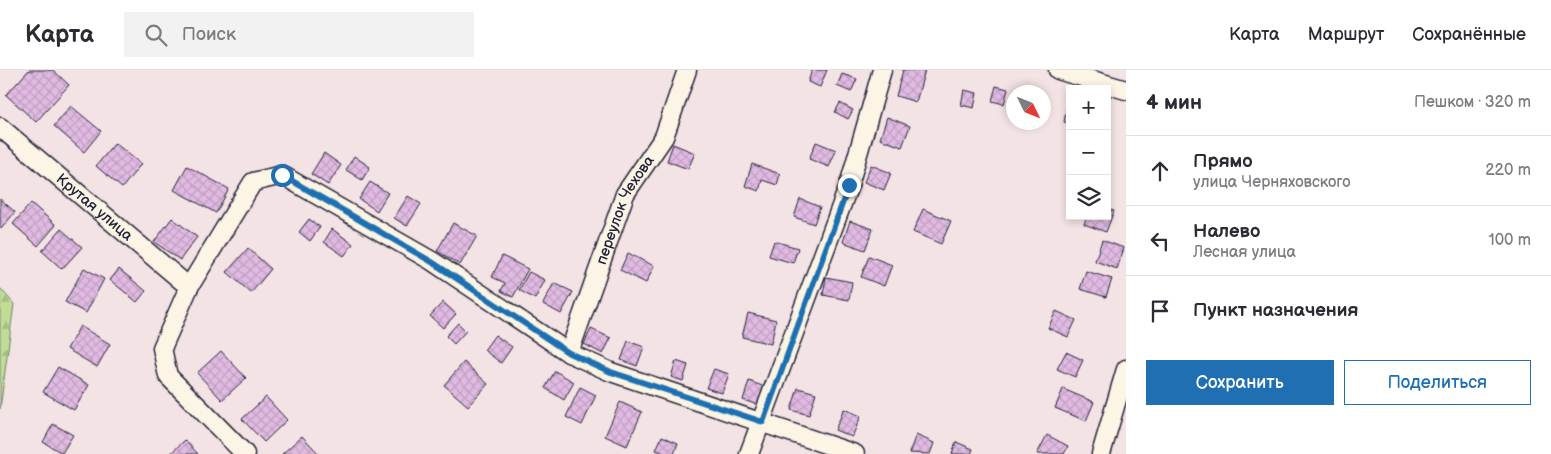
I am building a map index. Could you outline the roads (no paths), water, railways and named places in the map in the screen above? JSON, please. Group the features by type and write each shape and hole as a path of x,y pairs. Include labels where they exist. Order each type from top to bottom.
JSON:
{"street":[{"name":"переулок Чехова","path":"569,353 625,194 664,136 686,70"},
{"path":"749,454 763,422 849,185 882,70"},
{"path":"1058,70 1126,90"},
{"name":"Крутая улица","path":"0,127 189,287"},
{"path":"245,454 168,376 162,348 189,287 253,182 282,175 432,262 569,353 611,372 855,454"},
{"path":"1101,454 1126,369"}]}
